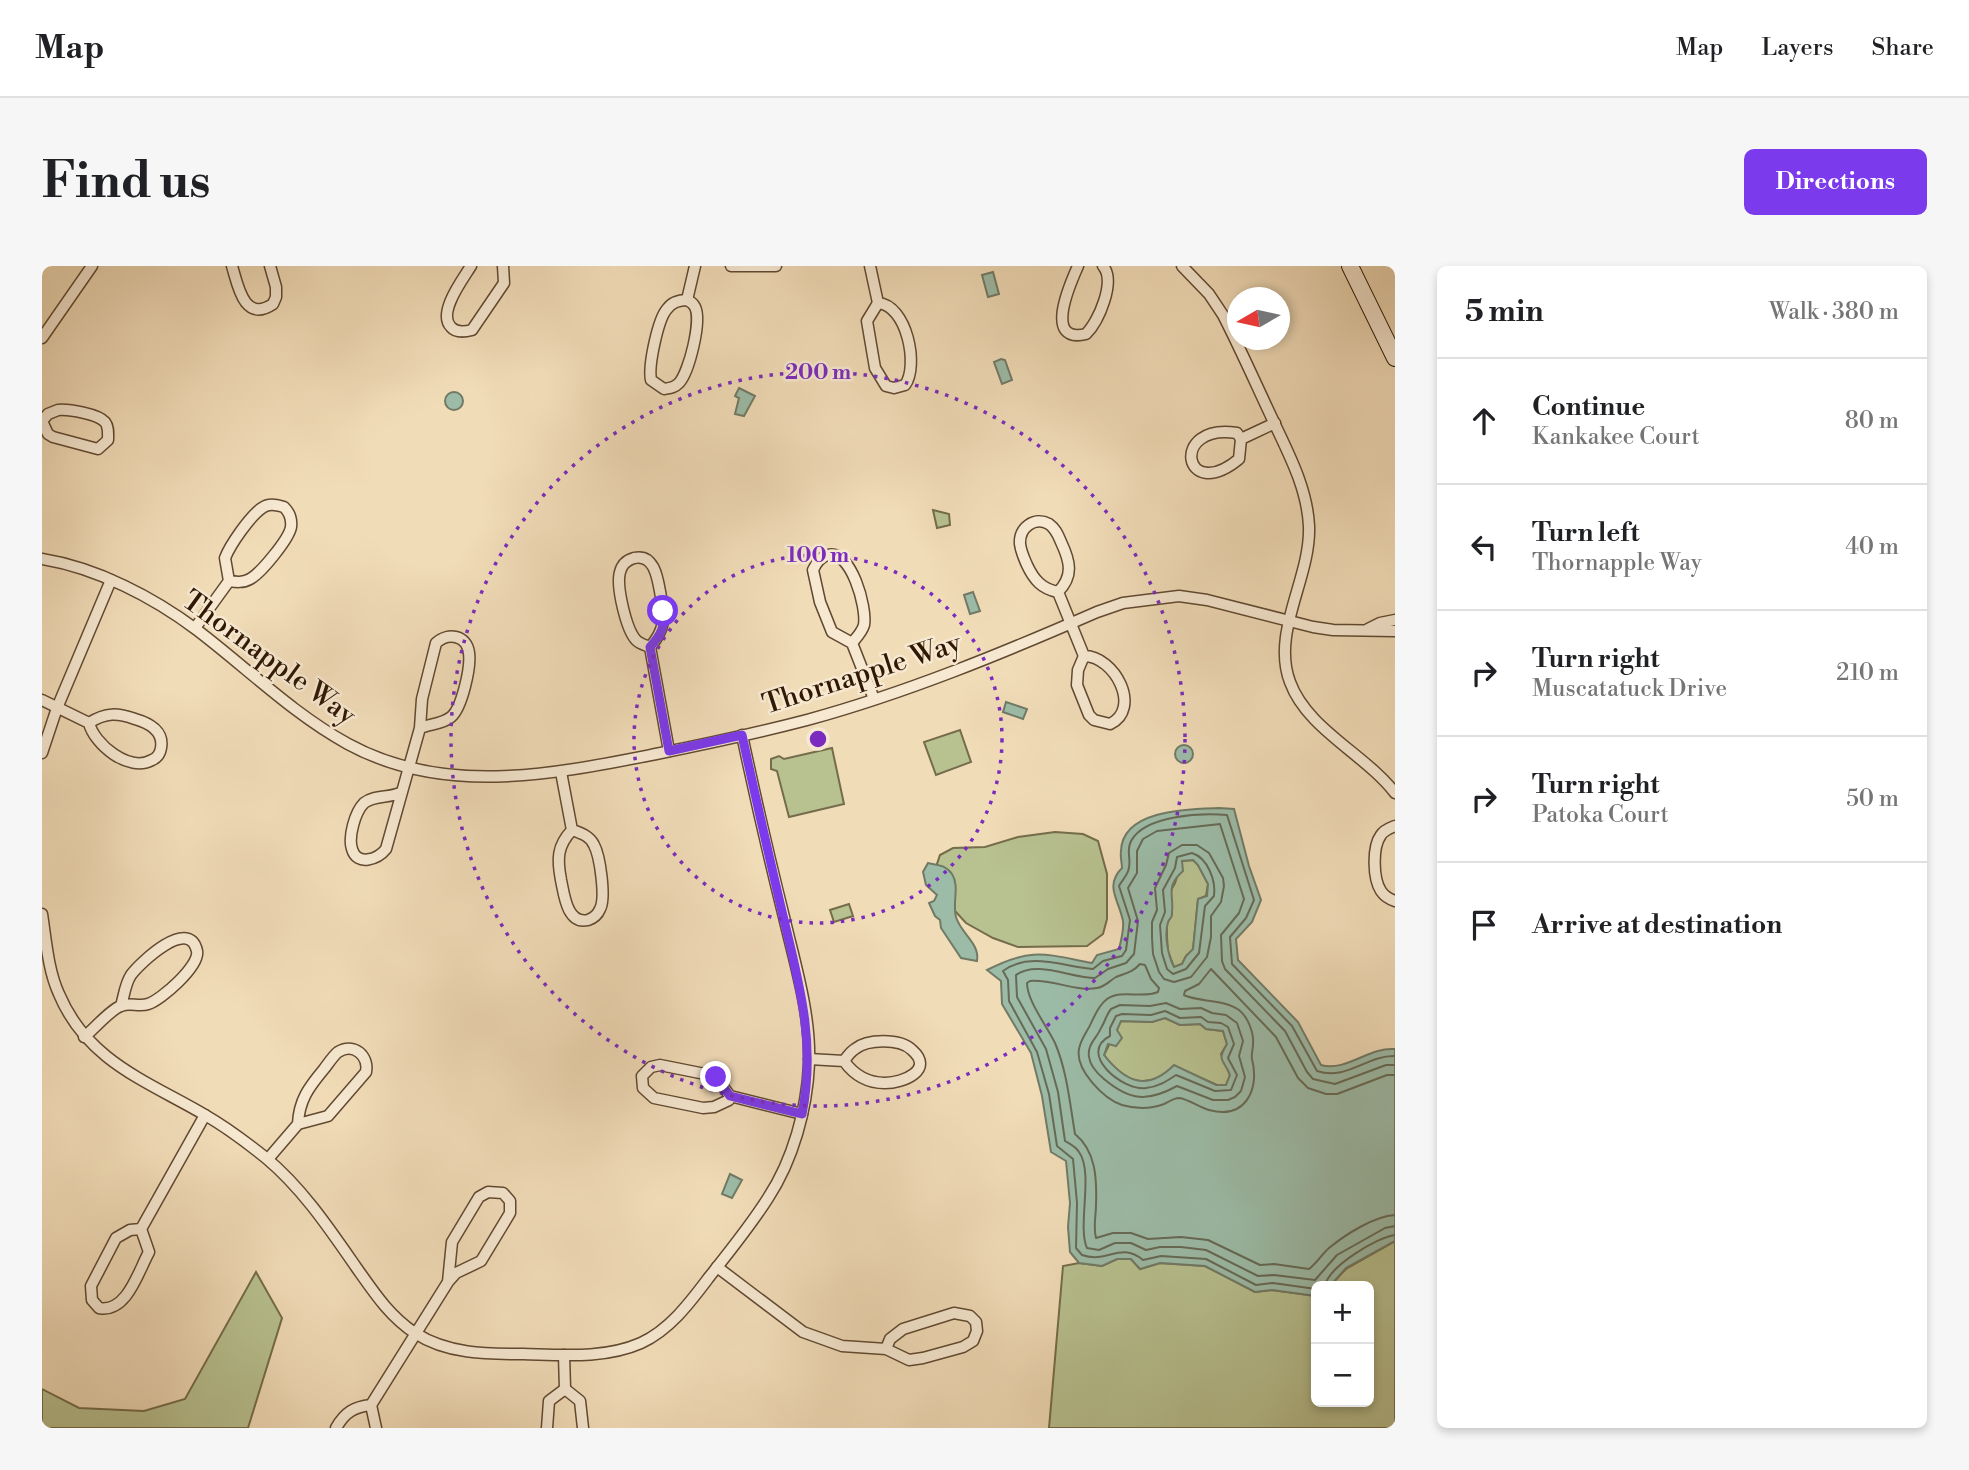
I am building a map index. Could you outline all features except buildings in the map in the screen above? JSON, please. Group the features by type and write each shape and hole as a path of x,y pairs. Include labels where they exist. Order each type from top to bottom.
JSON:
{"main road":[{"path":"1350,266 1395,358"}],"street":[{"path":"42,338 92,266"},
{"path":"232,266 244,302 259,310 273,304 276,297 270,266"},
{"path":"471,266 447,312 449,325 453,330 472,330 480,321 504,283 503,266"},
{"path":"687,300 695,266"},
{"path":"732,266 776,266"},
{"path":"870,266 878,303 867,321 875,368 886,386 900,387 905,385 911,373 911,354 905,329 894,309 884,303 878,303"},
{"path":"1078,266 1061,314 1062,324 1072,336 1086,334 1096,322 1109,280 1103,266"},
{"path":"1182,266 1209,294 1223,315 1293,462 1306,505 1309,525 1306,564 1284,643 1289,680 1301,702 1395,793"},
{"path":"687,300 695,308 698,322 696,334 683,376 674,387 664,388 651,380 649,366 664,313 677,301 687,300"},
{"path":"58,410 71,410 93,416 104,422 108,440 98,449 58,440 48,434 42,421 48,414 58,410"},
{"path":"1241,439 1275,423"},
{"path":"1227,431 1237,433 1241,439 1238,459 1231,466 1210,473 1196,470 1192,465 1191,451 1203,437 1227,431"},
{"path":"195,628 229,581 225,558 253,517 263,507 271,504 284,507 291,519 291,530 280,547 253,578 239,582 229,581"},
{"path":"1042,522 1055,530 1068,557 1070,571 1067,582 1058,592 1049,590 1034,578 1022,554 1021,535 1028,524 1042,522"},
{"path":"852,643 863,629 865,613 860,596 846,561 841,556 825,555 818,560 813,570 820,602 832,632 852,643 874,699"},
{"path":"638,557 646,559 656,571 665,620 661,634 650,647 637,641 629,627 619,582 627,560 638,557"},
{"name":"Thornapple Way","path":"42,559 111,580 195,628 318,726 349,745 379,757 442,774 482,777 561,772 807,720 923,682 1124,603 1179,596 1207,600 1289,622 1333,630 1395,631"},
{"path":"42,752 57,708 111,580"},
{"path":"1058,592 1084,656 1076,678 1086,707 1094,720 1104,724 1115,722 1124,706 1120,683 1112,669 1101,659 1084,656"},
{"name":"Thornapple Way","path":"1367,630 1380,623 1395,620"},
{"path":"401,793 376,798 361,806 351,845 352,852 357,857 363,860 375,859 386,849 420,728 422,699 436,643 446,637 457,636 463,640 469,652 467,680 456,712 447,720 420,728"},
{"path":"650,647 669,751"},
{"path":"42,700 89,723 92,733 103,747 120,757 145,763 160,753 162,742 158,732 145,722 112,713 102,715 89,723"},
{"path":"42,914 52,976 58,993 85,1037 98,1051 126,1071 205,1115 268,1159 289,1178 306,1199 384,1306 416,1334 447,1347 469,1352 564,1355 610,1353 643,1342 671,1322 718,1267 769,1198 788,1156 802,1114 809,1059 804,1010 742,735"},
{"path":"561,772 572,830"},
{"path":"1395,826 1380,836 1376,866 1380,889 1384,895 1395,901"},
{"path":"572,830 583,834 595,846 600,869 603,903 589,920 580,920 573,916 564,896 558,864 559,850 564,838 572,830"},
{"path":"85,1037 121,1006 147,1004 186,975 197,959 197,952 191,941 170,941 135,971 126,984 121,1006"},
{"path":"886,1042 906,1045 917,1055 919,1063 918,1070 911,1078 880,1083 858,1076 844,1061 853,1049 863,1044 886,1042"},
{"path":"268,1159 298,1124 304,1093 337,1053 347,1049 362,1054 368,1064 366,1072 336,1109 322,1119 298,1124"},
{"path":"809,1059 844,1061"},
{"path":"730,1096 724,1103 709,1108 653,1098 643,1088 642,1076 651,1067 660,1065 711,1075 721,1082 730,1096 802,1114"},
{"path":"141,1229 121,1233 116,1238 91,1286 92,1300 99,1308 111,1308 121,1303 149,1252 141,1229 205,1115"},
{"path":"376,1428 371,1405 448,1282 456,1273 481,1261 510,1213 510,1201 503,1193 488,1192 479,1197 452,1242 448,1282"},
{"path":"718,1267 803,1332 842,1346 886,1349 909,1360 923,1358 963,1348 973,1340 977,1331 976,1322 970,1315 954,1313 903,1329 890,1339 886,1349"},
{"path":"564,1355 565,1389 580,1401 583,1428"},
{"path":"547,1428 550,1401 565,1389"},
{"path":"336,1428 346,1413 371,1405"}],"shaded area":[{"path":"933,510 949,514 950,525 937,528"},
{"path":"960,730 971,762 936,775 924,742"},
{"path":"832,748 844,804 789,817 777,771 771,769 771,759 779,756 784,759"},
{"path":"1055,832 1083,834 1098,841 1107,874 1107,919 1103,934 1087,946 1018,947 993,938 966,923 955,911 954,899 937,864 940,855 953,848 985,847 1018,837"},
{"path":"1193,860 1208,884 1206,896 1198,899 1193,950 1182,964 1174,967 1168,951 1167,937 1167,924 1172,914 1170,892 1182,861"},
{"path":"849,904 853,916 834,922 830,910"},
{"path":"1165,1018 1180,1025 1200,1024 1206,1029 1223,1031 1227,1044 1221,1054 1230,1075 1226,1085 1217,1085 1174,1066 1155,1079 1137,1080 1120,1072 1104,1055 1121,1021 1152,1022"},
{"path":"1395,1241 1395,1428 1049,1428 1063,1266 1079,1263 1102,1266 1117,1259 1131,1259 1140,1269 1160,1263 1205,1266 1255,1292 1272,1290 1311,1295 1311,1407 1374,1407 1374,1281 1335,1281 1346,1269"},
{"path":"256,1272 282,1318 248,1428 42,1428 42,1389 79,1408 144,1411 185,1399"}],"water":[{"path":"993,272 999,294 988,297 982,275"},
{"path":"1005,360 1012,380 1002,384 994,362"},
{"path":"739,388 755,396 744,416 735,414 739,398 735,396"},
{"path":"454,392 460,395 463,401 460,407 454,410 448,407 445,401 448,395"},
{"path":"973,592 980,611 970,614 964,595"},
{"path":"1006,702 1027,709 1023,719 1003,712"},
{"path":"1184,745 1190,748 1193,754 1190,760 1184,763 1178,760 1175,754 1178,748"},
{"path":"1234,809 1261,900 1252,922 1236,939 1238,960 1298,1022 1321,1065 1340,1065 1385,1049 1395,1049 1395,1241 1346,1268 1334,1281 1311,1281 1311,1295 1272,1290 1255,1292 1205,1266 1160,1263 1140,1269 1131,1259 1117,1259 1102,1266 1079,1263 1070,1252 1070,1203 1066,1161 1051,1152 1042,1096 1031,1053 1002,1004 1001,981 987,970 1016,958 1039,954 1092,963 1097,955 1119,949 1123,921 1113,887 1122,868 1124,837 1145,819 1176,811","holes":["1193,860 1208,884 1207,896 1198,899 1193,949 1182,964 1174,967 1168,951 1166,933 1172,916 1172,886 1183,871 1182,861","1165,1018 1180,1025 1200,1024 1206,1029 1223,1031 1227,1044 1222,1060 1230,1075 1226,1085 1216,1085 1174,1065 1155,1079 1137,1080 1120,1072 1104,1055 1108,1044 1116,1046 1122,1038 1117,1030 1121,1021 1152,1022"]},
{"path":"928,863 944,867 952,874 956,917 976,949 977,961 961,958 941,928 940,920 935,916 929,903 934,901 937,895 926,885 923,872"},
{"path":"730,1174 742,1180 732,1198 722,1194"}],"route":[{"path":"663,611 665,620 661,634 650,647 669,751 742,735 808,1034 807,1087 802,1114 730,1096 716,1077"}]}
